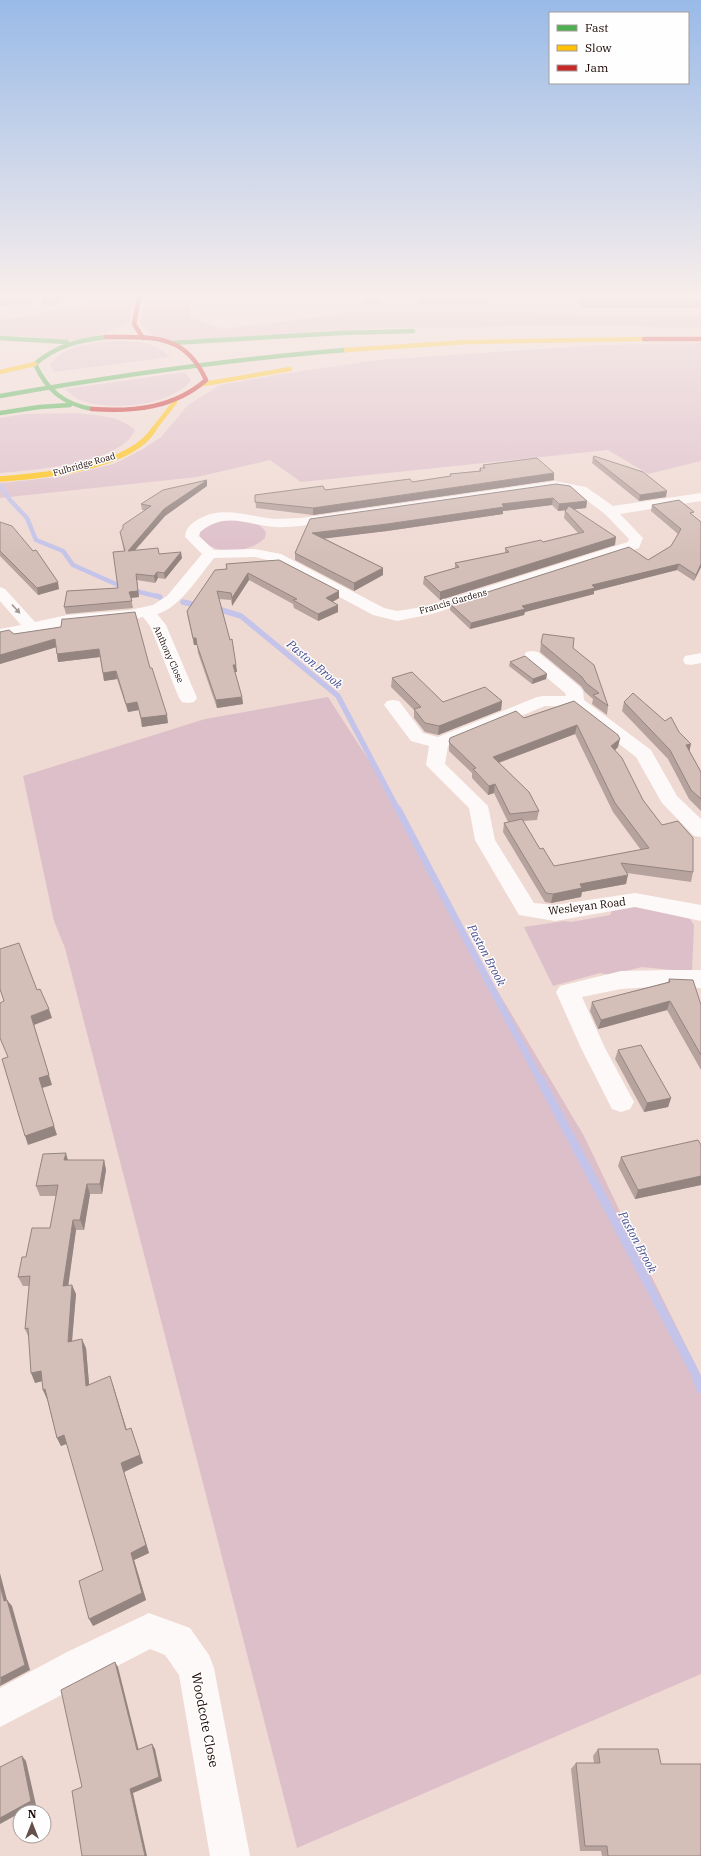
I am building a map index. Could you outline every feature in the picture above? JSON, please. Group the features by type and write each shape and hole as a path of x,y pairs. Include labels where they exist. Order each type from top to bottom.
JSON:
{"main road":[{"path":"0,388 29,384"},
{"path":"48,384 56,394 70,405"},
{"path":"0,396 78,384"},
{"path":"0,413 39,407 70,405 113,409 142,408 174,402 204,384"},
{"name":"Fulbridge Road","path":"0,479 57,472 107,459 128,450 145,440 152,432 153,423 174,402"},
{"path":"113,409 139,416"}],"street":[{"name":"Francis Gardens","path":"555,485 581,490 610,511 636,538 634,545 426,610 397,616 379,612 276,557 255,552 210,554 192,537 193,530 199,524 220,516 244,516 276,522 301,522 555,485"},
{"path":"610,511 699,497"},
{"path":"0,634 67,620 147,612 158,609 172,599 210,554"},
{"path":"0,592 26,620 30,627"},
{"name":"Anthony Close","path":"147,612 158,625 188,698"},
{"path":"532,656 574,691 575,702"},
{"path":"393,705 418,737 439,743 543,701 575,702 644,754 669,799 701,831"},
{"name":"Wesleyan Road","path":"439,743 435,765 478,806 485,840 528,910 554,913 635,900 701,913"},
{"path":"621,1102 593,1048 568,992 621,980 668,978 701,979"},
{"name":"Woodcote Close","path":"0,1708 80,1665 149,1631 177,1641 196,1668 230,1856"}],"shaded area":[{"path":"103,384 188,384 169,396 154,401 123,406 93,404 74,397 65,389"},
{"path":"228,384 701,384 701,461 648,474 608,450 301,482 270,460 197,477 0,498 0,483 60,477 114,464 143,449 161,437 188,405 220,385"},
{"path":"74,413 98,415 122,421 135,430 127,441 113,451 95,458 54,467 0,473 0,418 25,414"},
{"path":"228,519 255,523 266,533 265,538 254,546 231,551 216,549 199,539 202,530 209,524"},
{"path":"328,697 390,793 484,968 584,1136 701,1376 701,1674 297,1848 65,948 54,921 23,776 205,719"},
{"path":"637,905 690,919 694,925 692,972 642,967 610,975 600,973 553,986 524,927 564,921 571,922 610,915 613,908"}],"building":[{"path":"594,456 643,472 667,491 640,495 593,458"},
{"path":"537,458 554,473 313,508 255,502 255,495 323,486 325,490 410,479 412,482 451,476 450,474 481,471 480,468 485,468 483,465"},
{"path":"207,480 164,509 128,551 158,548 159,554 181,552 164,573 157,572 154,576 136,574 138,591 129,592 132,601 64,607 67,591 118,588 113,552 125,551 120,532 123,525 151,506 141,504 163,490"},
{"path":"556,484 570,486 587,501 559,504 553,498 502,504 504,507 387,524 312,533 383,568 354,583 295,553 310,519"},
{"path":"679,500 694,512 690,513 701,522 701,564 696,575 679,564 592,585 595,588 522,606 525,609 471,623 450,604 629,547 648,560 671,546 681,529 652,505"},
{"path":"569,506 616,537 440,592 424,577 459,567 455,563 509,552 505,548 541,540 543,542 584,532 565,511"},
{"path":"0,522 12,526 33,551 36,550 58,582 37,588 0,551"},
{"path":"279,560 339,591 326,598 338,605 318,614 293,600 297,599 248,573 232,598 231,593 217,591 230,640 232,639 236,665 233,665 242,697 216,700 196,638 193,638 187,611 215,570 227,569 226,564"},
{"path":"135,612 150,668 152,668 167,715 141,718 137,702 126,704 116,671 103,673 99,649 57,654 55,639 0,655 0,632 9,630 14,634 61,627 62,619"},
{"path":"543,634 574,638 573,648 594,665 608,706 593,695 599,693 586,683 582,677 541,643"},
{"path":"525,656 547,674 533,679 510,662"},
{"path":"412,672 443,702 485,687 502,701 439,726 425,723 414,709 421,707 392,678"},
{"path":"633,693 665,721 671,717 679,732 691,744 686,745 701,772 701,799 691,790 670,750 624,702"},
{"path":"574,701 618,735 620,739 611,746 622,758 643,800 662,825 678,821 693,838 693,872 621,863 628,875 580,884 582,888 553,894 546,893 504,823 522,819 540,849 543,848 554,866 649,848 615,803 577,725 493,757 529,792 539,811 510,814 495,784 489,786 473,769 476,768 449,742 450,738 516,711 524,718"},
{"path":"19,943 37,990 40,989 49,1009 31,1016 49,1075 39,1078 54,1126 25,1136 2,1059 8,1057 0,1038 0,1003 4,1001 0,989 0,949"},
{"path":"669,979 693,980 701,1005 701,1055 670,1001 601,1020 592,1002 670,982"},
{"path":"641,1045 671,1098 647,1103 618,1050"},
{"path":"698,1140 701,1145 701,1176 638,1190 621,1157"},
{"path":"66,1153 64,1160 104,1160 100,1184 87,1184 80,1220 73,1220 63,1286 72,1285 68,1342 82,1339 86,1386 110,1376 126,1430 131,1428 140,1455 121,1463 146,1545 131,1553 142,1593 89,1619 79,1581 103,1570 64,1435 57,1438 45,1389 43,1390 41,1371 31,1373 28,1328 25,1329 30,1276 18,1277 22,1257 26,1257 32,1228 50,1228 58,1185 36,1186 43,1154"},
{"path":"0,1585 4,1601 7,1600 25,1665 0,1678"},
{"path":"115,1662 137,1750 152,1744 159,1777 130,1789 145,1856 82,1856 72,1791 82,1787 61,1690"},
{"path":"598,1749 658,1749 661,1764 701,1764 701,1856 608,1856 607,1846 585,1846 576,1763 600,1763"},
{"path":"22,1756 31,1801 26,1804 12,1804 12,1811 0,1818 0,1767"}],"waterway":[{"name":"Paston Brook","path":"0,485 10,500 27,518 36,540 63,551 73,565 127,589 160,597 157,596"},
{"name":"Paston Brook","path":"183,602 200,606"},
{"name":"Paston Brook","path":"215,608 241,616 338,696 398,810"},
{"name":"Paston Brook","path":"398,809 540,1080"},
{"name":"Paston Brook","path":"540,1079 695,1373 701,1389"}],"traffic: fast":[{"path":"45,384 56,396 64,401 92,409"},
{"path":"0,396 71,384"},
{"path":"0,413 39,407 70,405"}],"traffic: slow":[{"path":"0,479 56,473 112,458 129,450 151,434 162,416 175,402"}],"traffic: jam":[{"path":"92,409 122,410 153,407 182,397 195,390 202,384"}]}
